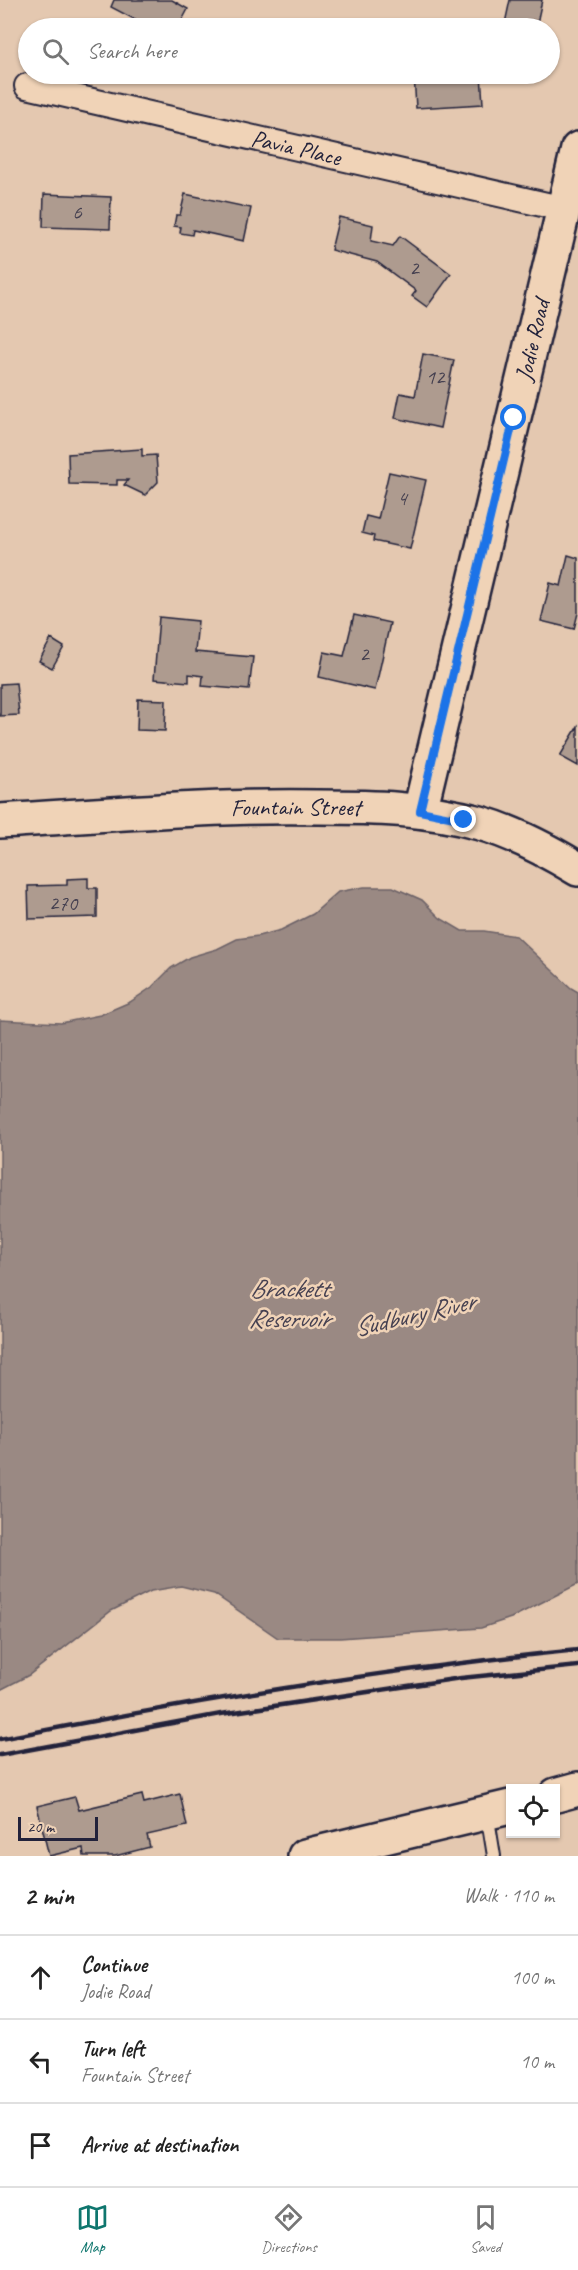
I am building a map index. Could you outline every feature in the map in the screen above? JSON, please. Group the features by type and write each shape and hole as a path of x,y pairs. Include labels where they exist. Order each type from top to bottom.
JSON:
{"street":[{"name":"Pavia Place","path":"27,86 564,209"},
{"name":"Jodie Road","path":"420,811 578,149"},
{"name":"Fountain Street","path":"0,821 271,806 384,808 420,811 480,823 532,843 578,869"},
{"path":"560,1794 578,1789"},
{"path":"320,1854 499,1810"}],"lane":[{"path":"495,1856 499,1810"}],"water":[{"name":"Brackett Reservoir","path":"364,887 393,887 422,900 440,918 462,931 484,931 516,936 578,992 578,1584 511,1618 481,1628 340,1638 278,1638 214,1594 181,1586 151,1591 111,1611 29,1675 0,1690 0,1020 61,1023 100,1015 130,1002 152,987 171,968 190,957 217,949 237,939 281,930 313,914 338,892"}],"building":[{"path":"114,0 172,0 188,9 183,18 132,18 111,7"},
{"path":"510,0 542,0 538,18 506,18"},
{"path":"415,84 482,84 483,104 416,108"},
{"path":"44,194 111,197 110,229 43,227"},
{"path":"185,194 251,208 244,241 193,230 192,235 180,233 181,227 174,226 176,215 180,215"},
{"path":"339,217 373,225 371,241 393,246 400,236 451,274 427,307 412,296 416,291 377,262 331,250"},
{"path":"423,354 454,360 440,428 395,418 400,393 415,396"},
{"path":"142,449 142,456 156,455 158,482 145,495 124,485 128,480 117,480 117,485 69,484 68,454"},
{"path":"389,472 426,480 410,549 373,541 374,536 362,533 366,516 378,519"},
{"path":"568,555 578,558 578,613 574,629 541,621 550,583 561,586"},
{"path":"354,615 390,623 375,690 319,677 324,652 344,656"},
{"path":"159,617 198,621 195,652 253,657 249,690 202,686 203,676 189,674 189,682 154,679"},
{"path":"51,639 64,647 52,668 39,661"},
{"path":"16,683 19,715 0,716 0,684"},
{"path":"138,699 166,700 165,731 137,730"},
{"path":"578,726 578,766 560,756"},
{"path":"88,878 88,888 97,888 97,917 29,919 28,886 67,885 67,879"},
{"path":"180,1794 187,1826 147,1835 150,1847 115,1856 84,1856 83,1848 49,1856 37,1806 75,1797 79,1810 142,1795 144,1803"}],"railway":[{"path":"0,1739 288,1687 578,1650"},
{"path":"0,1755 221,1714 461,1678 578,1666"}],"route":[{"path":"464,820 420,811 514,418"}],"water label":[{"name":"Sudbury River","path":"414,1314"}]}
